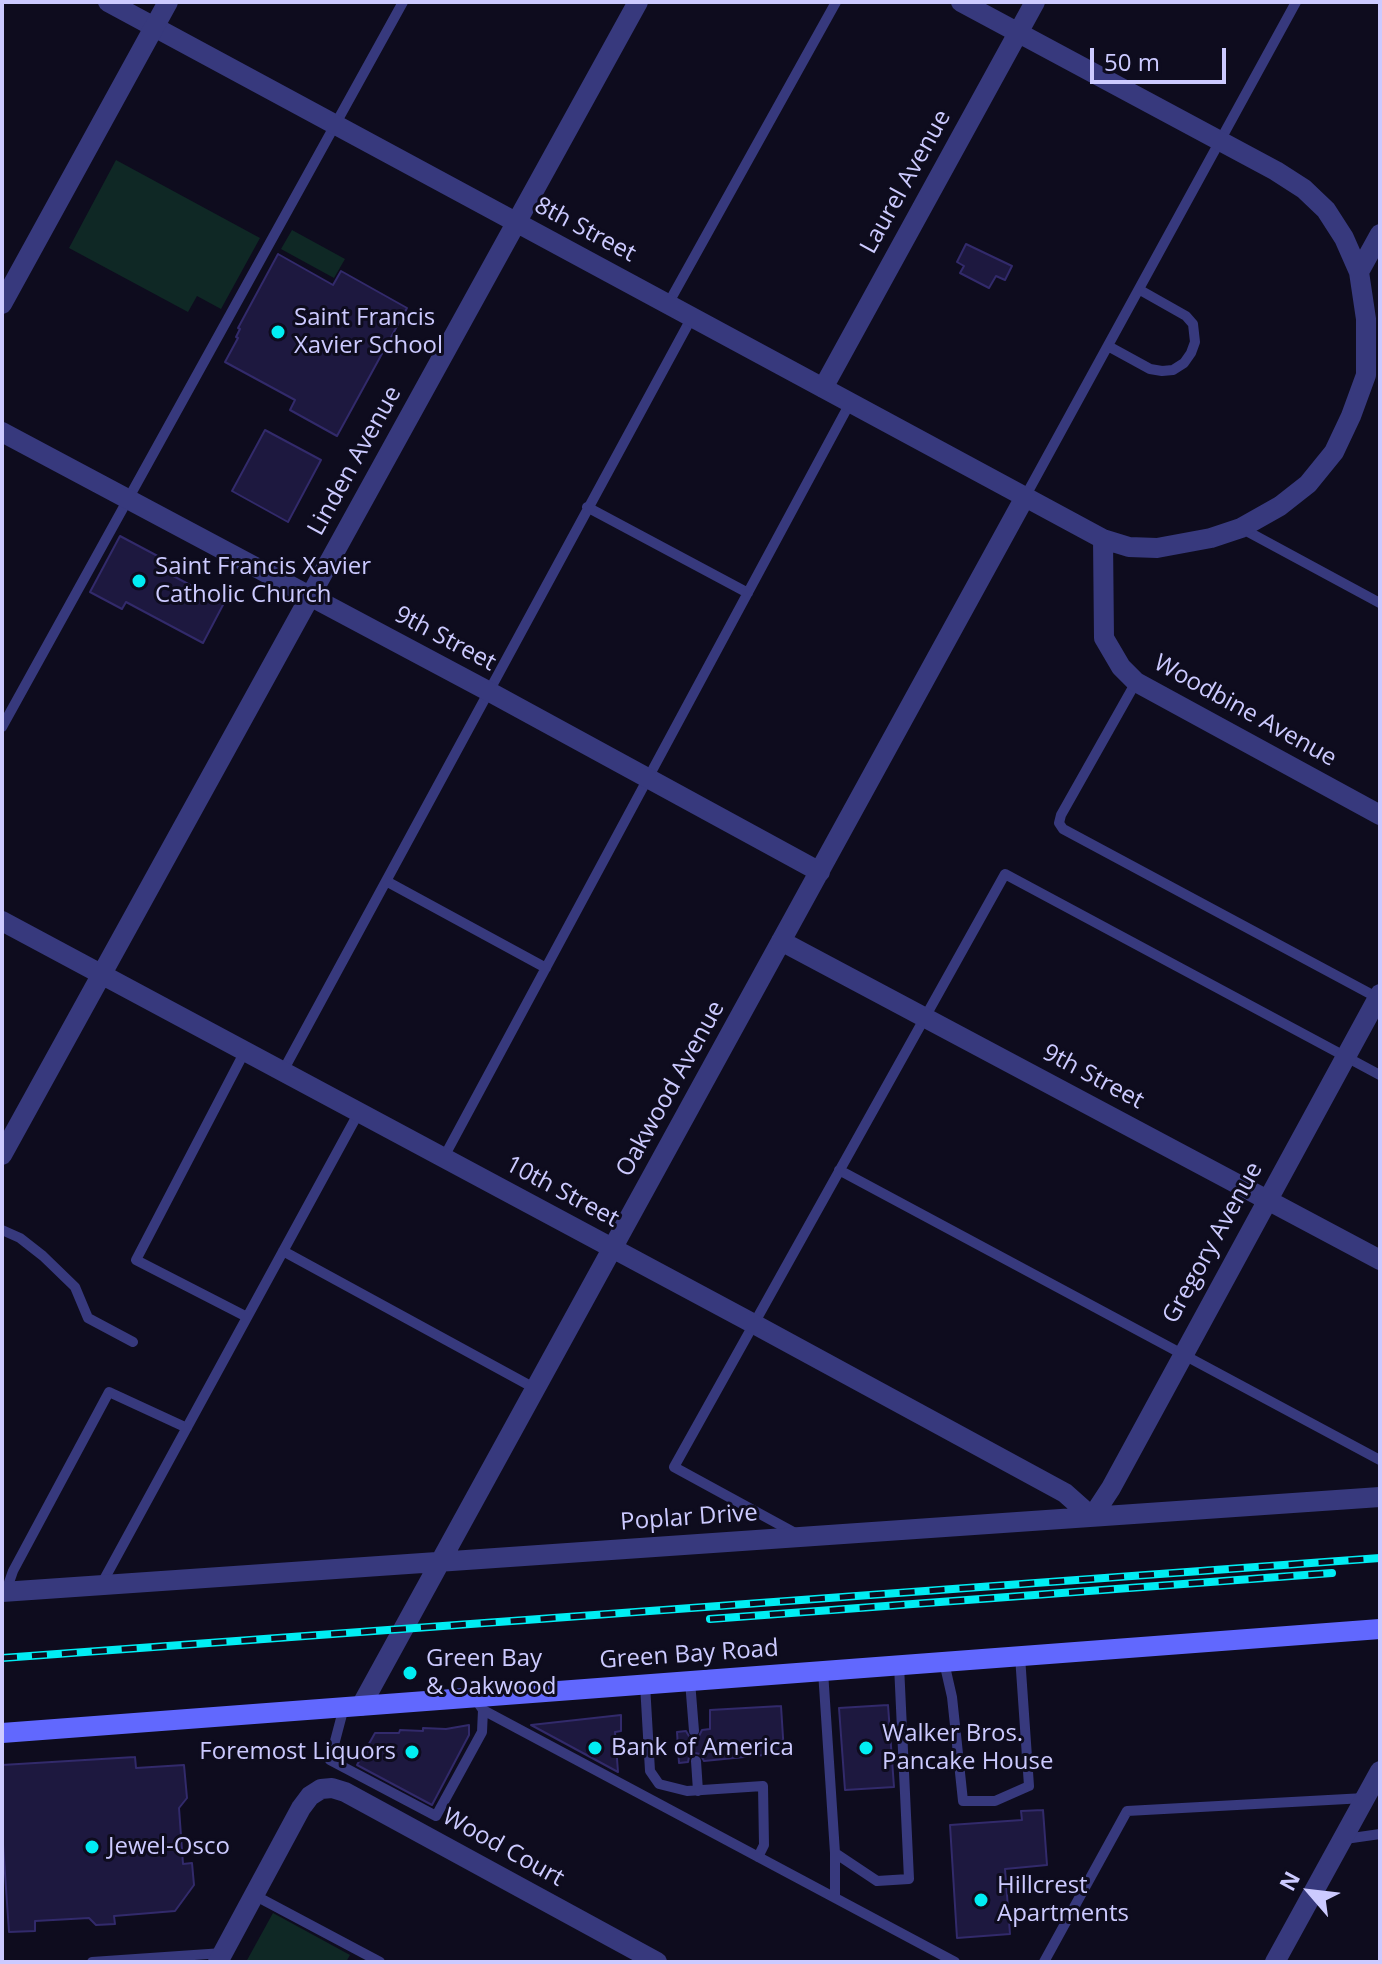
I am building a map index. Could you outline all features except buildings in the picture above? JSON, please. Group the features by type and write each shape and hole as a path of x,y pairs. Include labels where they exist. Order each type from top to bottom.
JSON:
{"main road":[{"name":"Green Bay Road","path":"2,1733 352,1706 479,1704 645,1684 1380,1629"}],"street":[{"name":"8th Street","path":"108,2 1103,539 1129,547 1157,548 1198,541 1241,528 1280,506 1308,484 1334,452 1373,379"},
{"path":"2,304 168,2"},
{"name":"Linden Avenue","path":"2,1155 638,2"},
{"path":"961,2 1276,171 1304,189 1326,210 1344,238 1359,272 1373,379"},
{"name":"Laurel Avenue","path":"823,388 1035,2"},
{"path":"1359,272 1380,234"},
{"name":"9th Street","path":"2,432 820,872"},
{"name":"Oakwood Avenue","path":"352,1706 440,1562 781,941 1031,500"},
{"name":"Woodbine Avenue","path":"1103,539 1104,638 1121,667 1136,682 1380,815"},
{"name":"10th Street","path":"2,921 1065,1493 1092,1517"},
{"name":"9th Street","path":"781,941 1380,1260"},
{"name":"Gregory Avenue","path":"1092,1517 1111,1488 1379,996"},
{"name":"Poplar Drive","path":"4,1592 1380,1497"},
{"path":"1275,1962 1380,1771"},
{"name":"Wood Court","path":"254,1895 301,1808 310,1796 321,1789 332,1788 345,1792 657,1962"},
{"path":"220,1957 254,1895"}],"lane":[{"path":"2,727 403,2"},
{"path":"668,304 836,2"},
{"path":"1031,500 1108,346 1296,2"},
{"path":"1108,346 1150,369 1162,371 1173,370 1184,363 1191,353 1195,342 1193,324 1186,316 1140,290"},
{"path":"283,1071 692,317"},
{"path":"444,1157 850,403"},
{"path":"587,507 748,593"},
{"path":"1241,528 1380,603"},
{"path":"1136,682 1061,815 1059,823 1063,829 1379,996"},
{"path":"803,1537 674,1467 1005,874 1380,1075"},
{"path":"386,881 546,968"},
{"path":"245,1051 136,1260 247,1317"},
{"path":"101,1585 359,1112"},
{"path":"839,1170 1380,1460"},
{"path":"2,1230 20,1238 75,1287 88,1318 133,1342"},
{"path":"283,1251 536,1389"},
{"path":"4,1592 109,1392 187,1428"},
{"path":"944,1662 952,1697 963,1801 995,1801 1029,1786 1020,1656"},
{"path":"835,1853 877,1881 909,1879 899,1665"},
{"path":"823,1671 835,1898"},
{"path":"690,1681 694,1731"},
{"path":"645,1684 650,1771 659,1784 687,1791 763,1786 764,1845 758,1857"},
{"path":"352,1706 330,1760 436,1816 482,1732 479,1704"},
{"path":"479,1704 955,1962"},
{"path":"696,1761 698,1791"},
{"path":"1044,1962 1127,1811 1365,1798"},
{"path":"1343,1839 1380,1834"},
{"path":"254,1895 380,1962"},
{"path":"92,1962 220,1957"}],"green space":[{"path":"116,160 260,238 221,309 197,296 188,312 69,248"},
{"path":"292,230 345,259 334,278 281,249"},
{"path":"273,1913 350,1955 346,1962 246,1962"}],"railway":[{"path":"2,1658 1380,1558"},
{"path":"710,1619 1332,1573"}],"place":[{"name":"Saint Francis Xavier School","path":"278,332"},
{"name":"Saint Francis Xavier Catholic Church","path":"139,581"},
{"name":"Green Bay & Oakwood","path":"410,1673"},
{"name":"Bank of America","path":"595,1748"},
{"name":"Walker Bros. Pancake House","path":"866,1748"},
{"name":"Foremost Liquors","path":"412,1752"},
{"name":"Jewel-Osco","path":"92,1847"},
{"name":"Hillcrest Apartments","path":"981,1900"}]}
